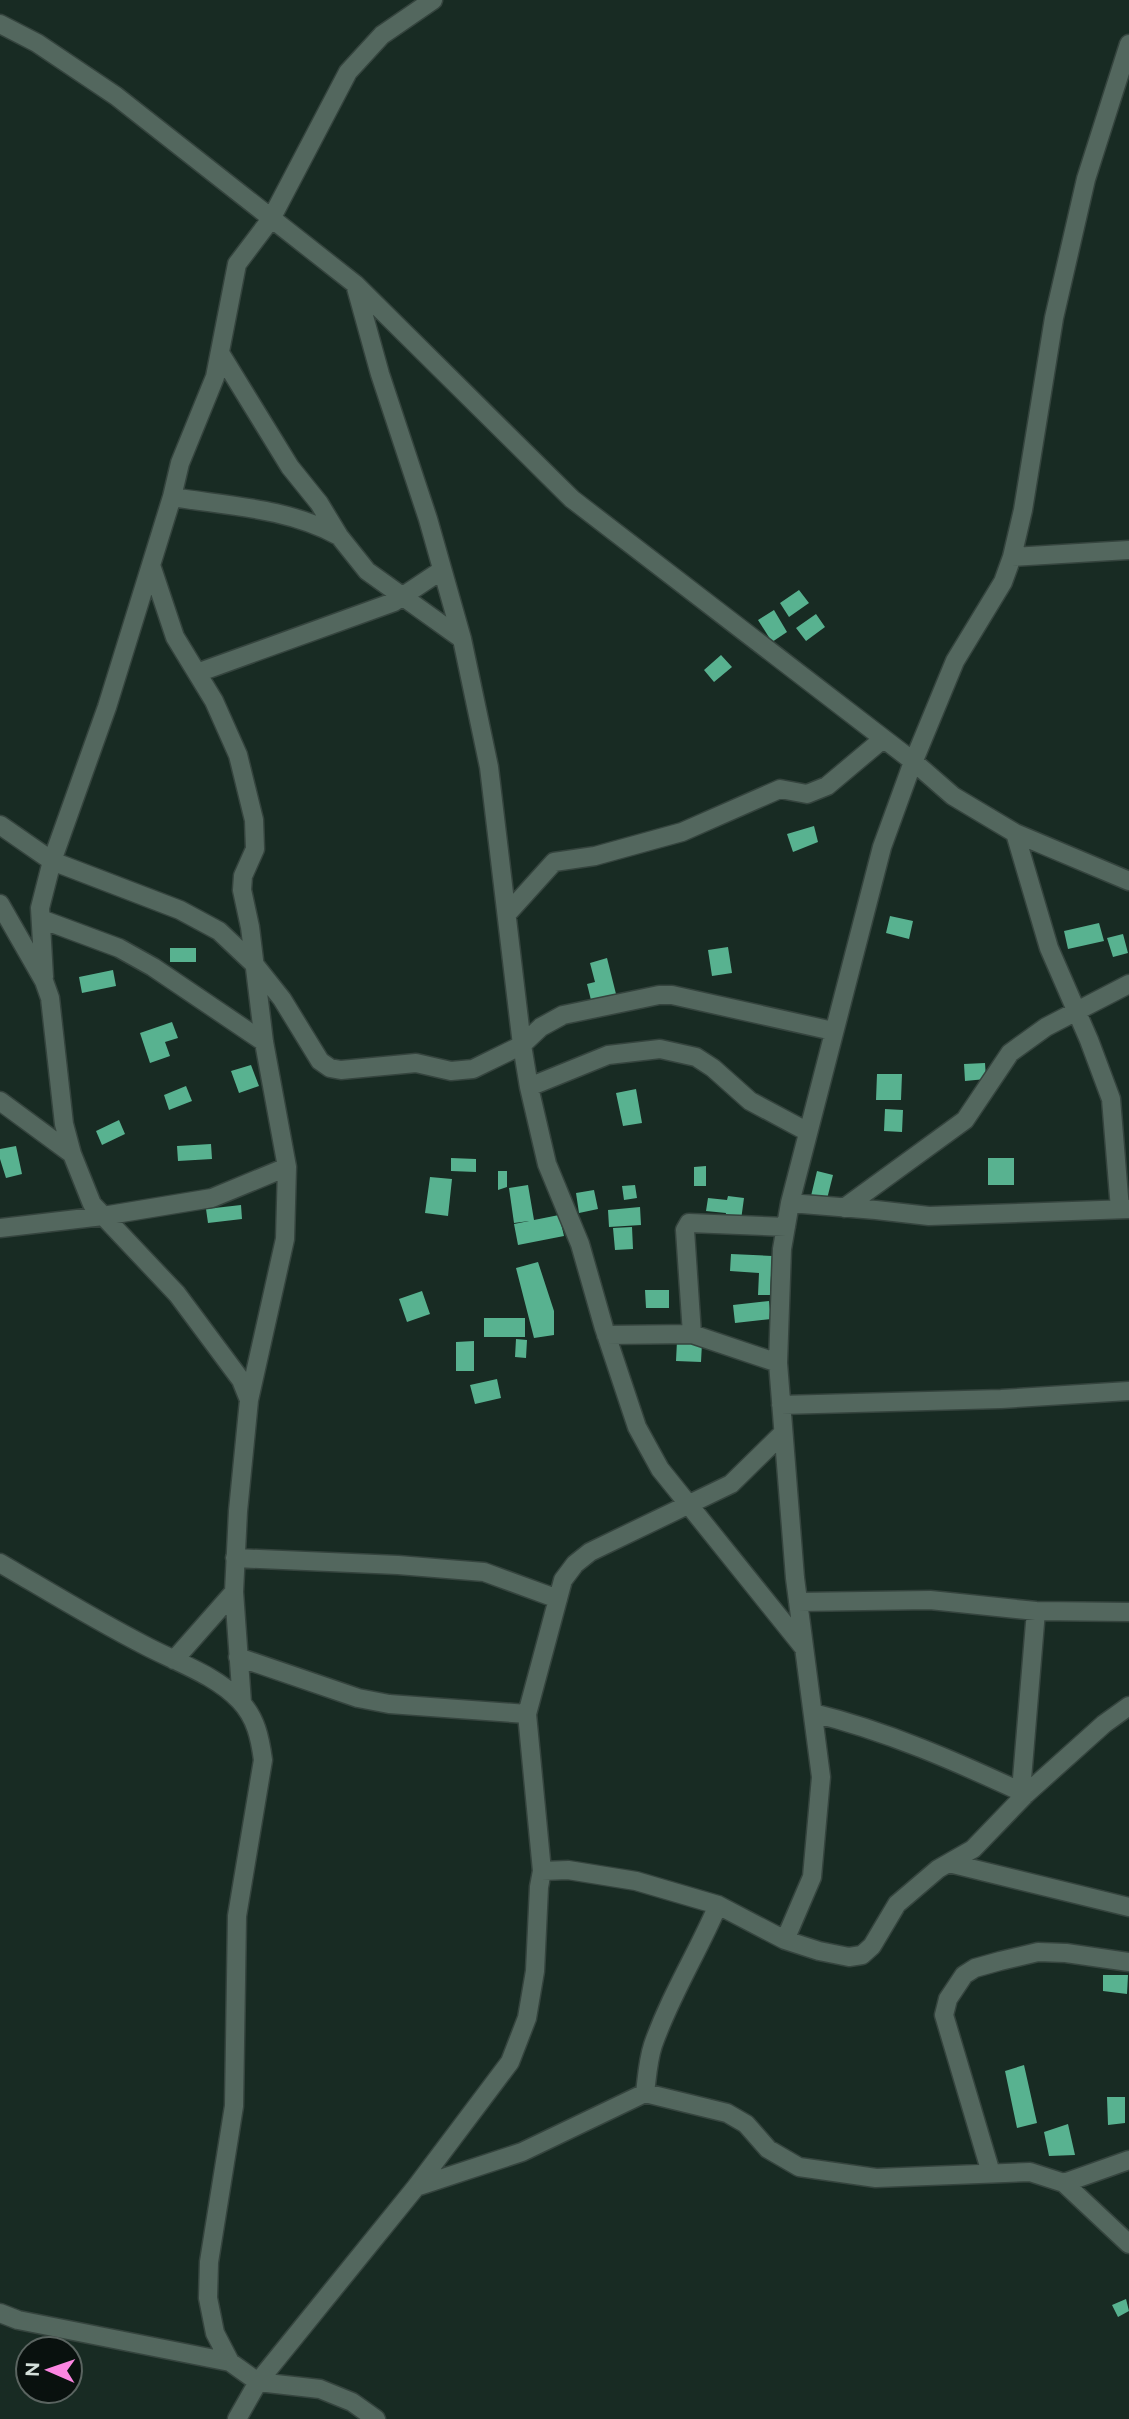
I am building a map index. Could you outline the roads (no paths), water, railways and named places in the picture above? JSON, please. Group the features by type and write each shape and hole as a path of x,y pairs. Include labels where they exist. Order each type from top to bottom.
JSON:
{"street":[{"path":"44,981 40,908 52,861 107,707 180,463 215,377 237,264 271,219 348,72 382,35 433,0"},
{"path":"0,24 37,43 116,96 355,284 572,499 914,762 953,796 1015,833 1129,881"},
{"path":"785,1940 811,1877 821,1777 798,1602 778,1363 778,1305 790,1203 883,847 955,661 1003,582 1012,557 1023,510 1054,318 1083,192 1129,44"},
{"path":"355,284 462,639 489,767 522,1045 547,1164 580,1244 606,1335 637,1427 660,1469 804,1648"},
{"path":"220,353 290,467 367,571 462,639"},
{"path":"172,497 289,514 316,523 339,536"},
{"path":"1012,557 1129,550"},
{"path":"151,565 175,637 214,701 238,755 254,820 255,849 242,882 264,1042 286,1167 285,1239 249,1400 237,1511 234,1592 242,1703"},
{"path":"197,673 404,597 442,570"},
{"path":"507,914 554,862 595,856 682,832 780,789 807,793 827,786 883,739"},
{"path":"0,825 52,861 180,910 219,931 255,965 282,999 320,1061 330,1068 341,1070 416,1063 451,1071 473,1069 522,1045 541,1027 563,1015 659,995 672,995 833,1031"},
{"path":"790,1203 929,1216 1124,1209 1111,1100 1089,1040 1049,948 1015,833"},
{"path":"0,905 44,981 50,998 64,1124 72,1154 92,1204 177,1294 242,1380 249,1400"},
{"path":"41,919 119,948 153,967 264,1042"},
{"path":"844,1208 965,1120 1010,1053 1046,1027 1129,984"},
{"path":"529,1087 608,1055 660,1049 696,1057 713,1068 750,1101 808,1132"},
{"path":"0,1101 72,1154"},
{"path":"0,1228 103,1216 212,1198 286,1167"},
{"path":"692,1334 685,1230 689,1223 786,1227"},
{"path":"606,1335 692,1334 778,1363"},
{"path":"781,1405 1001,1399 1129,1391"},
{"path":"237,2419 258,2382 416,2187 510,2062 527,2018 535,1971 542,1871 527,1714 562,1580 582,1558 731,1484 783,1433"},
{"path":"235,1558 398,1565 484,1572 558,1599"},
{"path":"0,1563 96,1620 222,1685 242,1703 257,1730 262,1760 237,1916 234,2106 209,2262 208,2298 215,2333 230,2362"},
{"path":"174,1660 234,1592"},
{"path":"798,1602 930,1600 1036,1611 1129,1612"},
{"path":"1024,1792 1036,1611"},
{"path":"238,1657 358,1698 389,1704 527,1714"},
{"path":"542,1871 568,1870 635,1881 718,1905 785,1940 849,1957 862,1955 872,1946 897,1904 938,1869 973,1849 1024,1792 1129,1706"},
{"path":"813,1713 842,1720 918,1747 1024,1792"},
{"path":"949,1863 1129,1907"},
{"path":"645,2093 653,2046 718,1905"},
{"path":"991,2173 944,2015 948,1999 964,1975 975,1968 1038,1952 1129,1962"},
{"path":"416,2187 522,2152 645,2093 727,2113 746,2124 768,2149 799,2167 876,2178 1030,2172 1064,2183 1129,2244"},
{"path":"1064,2183 1129,2160"},
{"path":"0,2313 18,2320 230,2362 258,2382 320,2389 352,2402 376,2419"}]}
